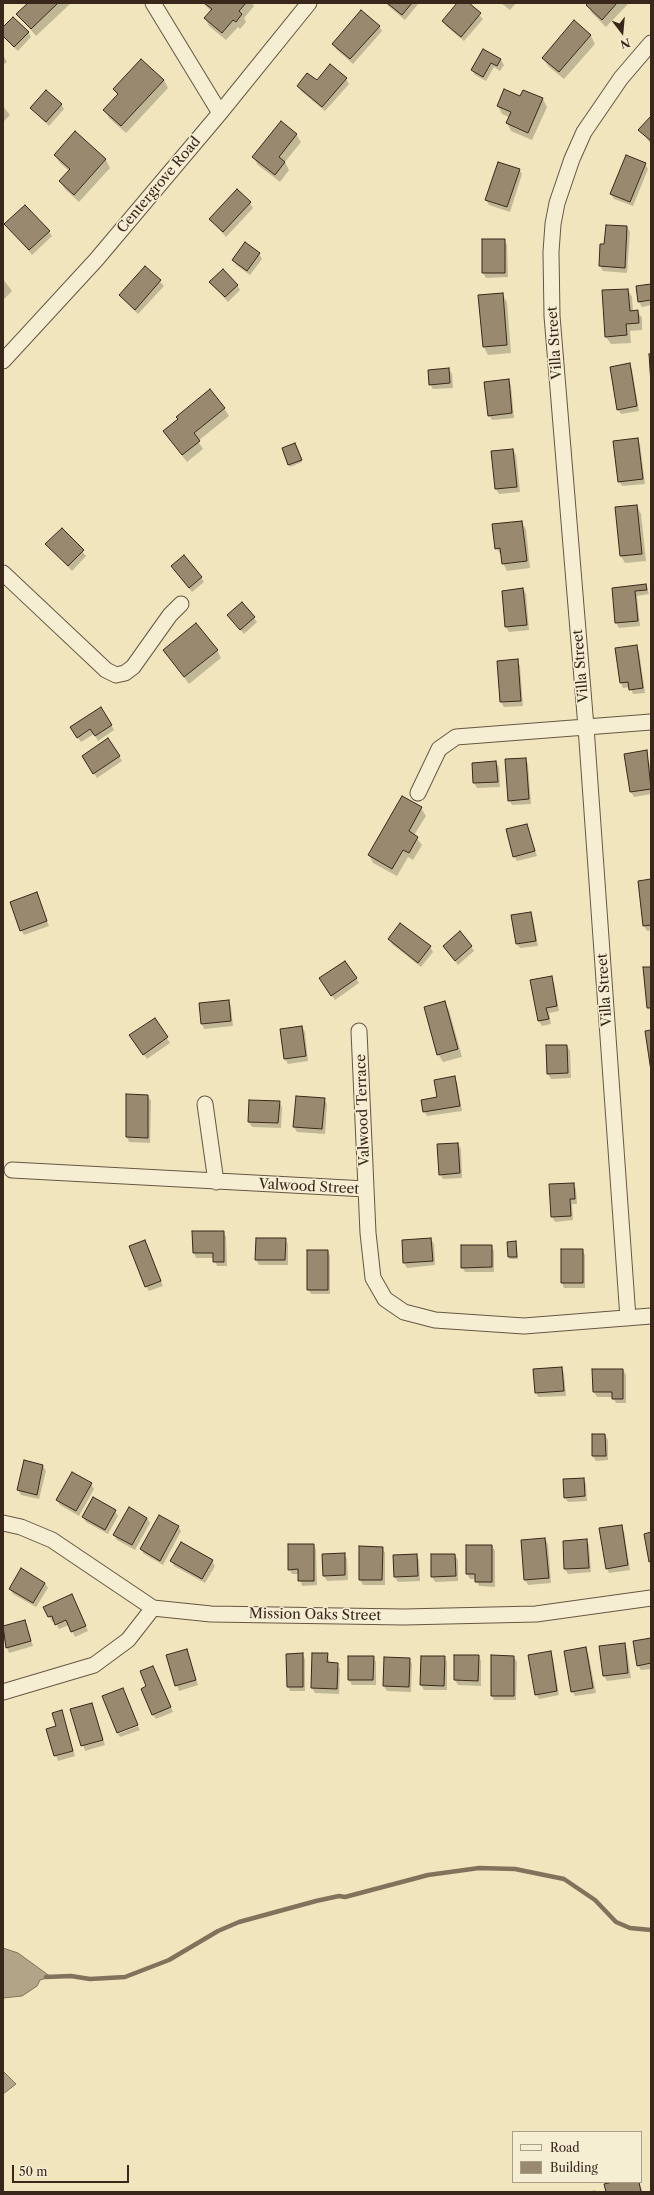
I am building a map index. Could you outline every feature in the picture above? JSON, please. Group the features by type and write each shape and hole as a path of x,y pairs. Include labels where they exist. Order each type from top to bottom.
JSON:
{"street":[{"path":"152,3 220,112"},
{"name":"Centergrove Road","path":"3,361 96,260 309,3"},
{"name":"Villa Street","path":"628,1318 586,727 552,316 553,224 557,203 572,159 584,132 621,78 651,43"},
{"path":"3,573 106,670 116,675 125,673 134,667 170,615 181,604"},
{"path":"418,793 439,749 456,737 651,722"},
{"name":"Valwood Terrace","path":"359,1031 366,1189"},
{"path":"205,1104 216,1182"},
{"name":"Valwood Street","path":"12,1170 366,1189 368,1233 373,1278 385,1300 404,1312 435,1320 524,1326 651,1316"},
{"name":"Mission Oaks Street","path":"3,1524 21,1527 52,1540 153,1608 211,1614 404,1617 536,1614 651,1598"},
{"path":"3,1692 94,1665 128,1640 153,1608"}],"shaded area":[{"path":"3,1948 18,1953 51,1977 40,1980 37,1986 22,1996 3,1998"},
{"path":"3,2071 16,2084 3,2094"}],"building":[{"path":"28,3 58,3 31,29 16,14"},
{"path":"204,3 246,3 239,11 242,14 236,22 233,20 222,33 204,18 212,9"},
{"path":"387,3 412,3 402,15"},
{"path":"457,3 469,3 481,13 461,37 442,21"},
{"path":"588,3 617,3 602,20 586,5"},
{"path":"361,10 380,26 350,59 332,44"},
{"path":"13,17 29,32 14,47 3,36 3,27"},
{"path":"574,20 591,35 559,72 542,58"},
{"path":"483,49 501,59 497,66 491,63 483,77 471,70"},
{"path":"141,59 164,80 121,126 103,110 118,94 113,89"},
{"path":"330,64 347,78 322,107 297,86 307,73 317,80"},
{"path":"504,89 520,96 523,90 543,98 528,133 506,123 511,112 497,106"},
{"path":"46,90 62,104 46,122 30,108"},
{"path":"651,116 651,141 638,130"},
{"path":"281,121 297,134 279,157 285,162 275,175 252,157"},
{"path":"75,131 106,159 74,195 59,181 70,169 54,155"},
{"path":"626,155 646,163 630,202 610,194"},
{"path":"498,162 520,169 507,207 485,200"},
{"path":"237,189 251,202 223,232 209,219"},
{"path":"25,205 50,231 29,250 4,224"},
{"path":"606,225 627,226 625,268 599,266 600,244 604,244"},
{"path":"482,239 505,239 505,273 482,273"},
{"path":"245,242 260,253 247,271 232,260"},
{"path":"145,266 161,280 135,310 119,295"},
{"path":"223,269 238,285 225,297 209,282"},
{"path":"651,284 651,300 638,302 636,286"},
{"path":"628,289 630,311 638,310 639,323 626,324 627,335 605,337 602,290"},
{"path":"503,293 507,345 483,347 478,295"},
{"path":"649,354 651,354 651,384"},
{"path":"630,363 637,406 617,410 610,367"},
{"path":"449,368 450,383 429,385 428,370"},
{"path":"509,379 512,413 488,416 484,382"},
{"path":"210,389 225,408 194,433 200,441 182,455 163,431 178,419 176,417"},
{"path":"638,438 643,479 618,482 613,441"},
{"path":"295,443 302,460 288,465 282,448"},
{"path":"513,449 517,487 495,489 491,451"},
{"path":"637,505 642,554 620,556 615,507"},
{"path":"522,521 527,561 502,564 500,548 495,549 492,524"},
{"path":"62,528 84,550 68,566 45,544"},
{"path":"184,555 202,577 189,588 171,566"},
{"path":"646,584 647,590 635,591 638,621 615,623 612,588"},
{"path":"523,588 527,625 505,627 502,591"},
{"path":"242,602 255,617 240,630 227,615"},
{"path":"196,623 218,650 184,677 163,650"},
{"path":"637,645 643,688 629,690 628,682 620,683 615,648"},
{"path":"518,659 521,701 500,702 497,661"},
{"path":"101,707 112,725 95,736 90,729 77,738 70,727"},
{"path":"108,738 120,756 93,774 82,756"},
{"path":"647,750 651,789 630,792 624,754"},
{"path":"526,758 529,799 508,801 505,759"},
{"path":"496,761 498,782 473,783 472,763"},
{"path":"402,796 422,807 409,831 418,837 409,853 403,850 392,869 368,855"},
{"path":"527,824 535,851 513,857 506,829"},
{"path":"651,879 651,925 643,926 638,881"},
{"path":"37,892 47,921 20,931 10,902"},
{"path":"531,912 536,941 516,944 511,915"},
{"path":"400,923 431,946 418,963 388,939"},
{"path":"460,931 472,946 455,961 443,946"},
{"path":"345,961 357,978 331,996 319,978"},
{"path":"643,967 651,967 651,1008 647,1008"},
{"path":"552,976 557,1006 546,1008 549,1019 538,1021 530,980"},
{"path":"229,1000 231,1021 201,1024 199,1003"},
{"path":"445,1001 458,1049 437,1055 424,1007"},
{"path":"155,1018 168,1037 143,1055 129,1035"},
{"path":"302,1026 306,1056 284,1059 280,1029"},
{"path":"651,1030 651,1071 645,1031"},
{"path":"546,1045 567,1045 568,1073 547,1074"},
{"path":"455,1076 460,1106 423,1112 421,1100 437,1097 434,1080"},
{"path":"126,1094 148,1095 148,1138 126,1137"},
{"path":"296,1096 325,1098 322,1129 293,1127"},
{"path":"249,1100 280,1101 278,1123 248,1122"},
{"path":"458,1143 460,1173 439,1175 437,1144"},
{"path":"574,1183 575,1199 570,1199 571,1216 551,1217 549,1184"},
{"path":"192,1231 224,1231 224,1262 213,1262 213,1253 193,1253"},
{"path":"256,1238 286,1238 285,1260 255,1260"},
{"path":"431,1238 433,1261 403,1263 402,1240"},
{"path":"145,1240 161,1281 145,1287 129,1246"},
{"path":"516,1241 517,1257 508,1257 507,1242"},
{"path":"461,1245 492,1245 492,1267 461,1268"},
{"path":"561,1249 583,1249 583,1283 561,1283"},
{"path":"307,1250 328,1250 328,1290 307,1290"},
{"path":"562,1367 564,1391 535,1393 533,1369"},
{"path":"592,1369 623,1369 623,1399 612,1399 612,1392 593,1392"},
{"path":"592,1434 605,1434 606,1456 592,1456"},
{"path":"24,1460 43,1465 37,1495 17,1490"},
{"path":"72,1472 92,1483 76,1511 56,1500"},
{"path":"584,1478 585,1496 564,1498 563,1479"},
{"path":"93,1497 116,1510 105,1530 82,1517"},
{"path":"129,1507 147,1518 132,1545 113,1535"},
{"path":"159,1515 179,1526 160,1561 140,1549"},
{"path":"622,1525 628,1565 606,1569 599,1528"},
{"path":"651,1532 651,1561 649,1562 644,1534"},
{"path":"545,1538 549,1578 524,1580 521,1540"},
{"path":"587,1539 589,1568 564,1569 563,1541"},
{"path":"181,1542 213,1560 202,1579 170,1561"},
{"path":"288,1544 314,1544 314,1581 298,1581 298,1569 288,1570"},
{"path":"466,1545 492,1545 492,1582 475,1582 475,1574 466,1574"},
{"path":"359,1546 383,1547 382,1580 359,1580"},
{"path":"345,1553 345,1575 323,1576 322,1554"},
{"path":"417,1554 418,1576 394,1577 393,1555"},
{"path":"431,1554 455,1554 456,1576 431,1577"},
{"path":"21,1568 45,1583 33,1603 9,1589"},
{"path":"72,1594 86,1626 71,1632 66,1620 55,1625 52,1616 48,1617 43,1607"},
{"path":"25,1620 31,1641 6,1648 3,1626"},
{"path":"651,1638 651,1663 637,1666 633,1641"},
{"path":"625,1643 628,1673 603,1676 599,1646"},
{"path":"586,1647 593,1688 571,1692 564,1651"},
{"path":"187,1649 196,1680 175,1686 166,1655"},
{"path":"551,1651 557,1691 535,1695 528,1655"},
{"path":"303,1653 303,1687 287,1687 286,1654"},
{"path":"312,1653 328,1653 327,1662 338,1663 337,1689 311,1688"},
{"path":"454,1655 479,1655 478,1681 454,1680"},
{"path":"491,1655 514,1656 514,1696 491,1696"},
{"path":"348,1656 374,1656 373,1680 348,1680"},
{"path":"421,1656 445,1656 444,1686 420,1685"},
{"path":"384,1657 410,1658 409,1687 383,1686"},
{"path":"153,1666 171,1707 152,1715 141,1689 146,1686 140,1671"},
{"path":"123,1688 138,1725 117,1733 102,1696"},
{"path":"92,1703 103,1740 81,1746 70,1709"},
{"path":"62,1710 73,1751 54,1756 46,1729 56,1726 52,1713"},
{"path":"639,2183 641,2192 606,2192 604,2184"}],"waterway":[{"path":"46,1977 71,1976 90,1979 125,1977 169,1960 218,1931 239,1922 316,1901 339,1896 345,1897 428,1875 479,1868 515,1869 564,1879 595,1900 616,1922 630,1928 651,1930"}]}
